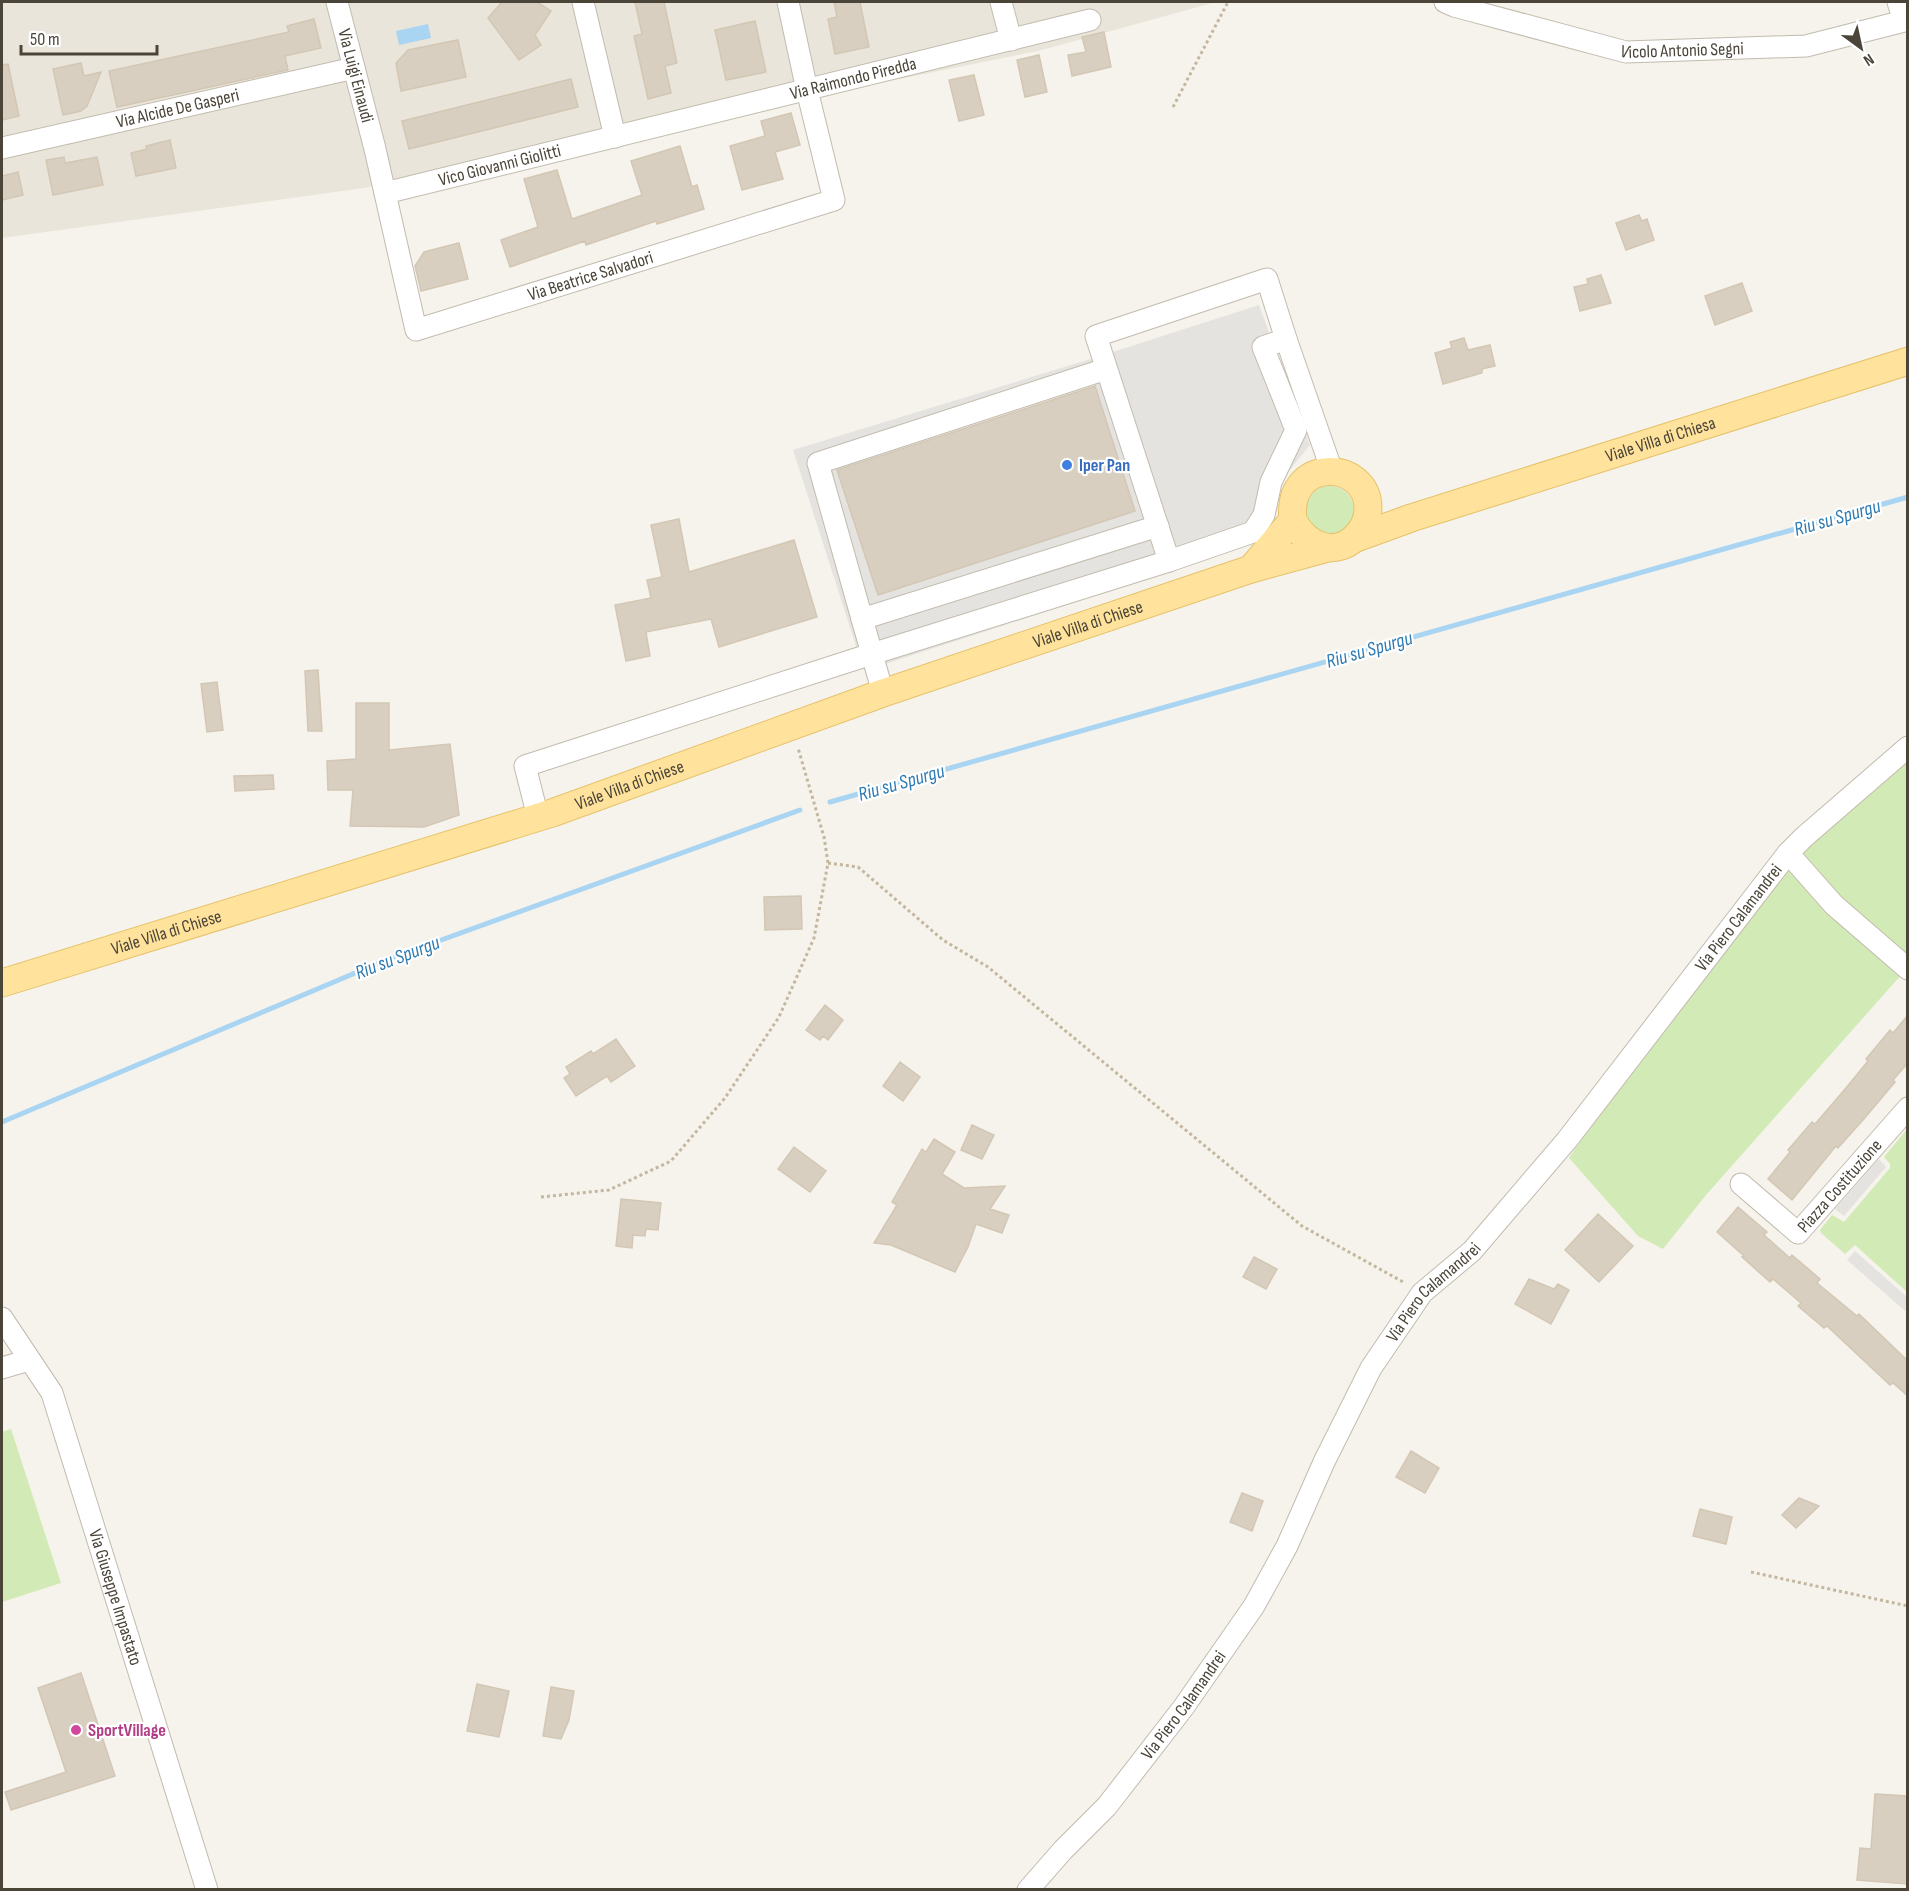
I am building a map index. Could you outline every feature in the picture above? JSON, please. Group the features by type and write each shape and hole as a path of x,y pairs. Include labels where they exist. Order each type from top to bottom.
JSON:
{"main road":[{"name":"Viale Villa di Chiesa","path":"1251,569 1347,543 1411,518 1908,360"},
{"path":"1328,548 1306,540 1298,531 1291,508 1300,485 1309,477 1320,472 1332,471 1345,474 1356,480 1364,491 1368,503 1368,516 1364,528 1356,538"},
{"path":"1368,503 1411,518"},
{"path":"1251,569 1293,520"},
{"name":"Viale Villa di Chiese","path":"2,983 538,817 883,693 1251,569"}],"street":[{"name":"Via Luigi Einaudi","path":"337,2 375,149"},
{"path":"583,2 615,137"},
{"path":"788,2 807,90"},
{"path":"1001,2 1011,40"},
{"name":"Vicolo Antonio Segni","path":"1445,2 1626,52 1806,46 1904,21 1898,2"},
{"name":"Via Raimondo Piredda","path":"615,137 1090,20"},
{"name":"Via Alcide De Gasperi","path":"2,148 354,68"},
{"name":"Via Beatrice Salvadori","path":"375,149 416,330 834,200 807,90"},
{"name":"Vico Giovanni Giolitti","path":"385,194 615,137"},
{"path":"1169,561 1096,336 1267,279 1332,471"},
{"path":"538,817 525,766 1169,561 1253,532 1264,515 1271,482 1296,430 1263,347 1286,339"},
{"path":"883,693 818,463 1106,369"},
{"path":"1281,393 1303,387"},
{"path":"862,619 1158,526"},
{"name":"Via Piero Calamandrei","path":"1028,1890 1063,1850 1107,1806 1183,1708 1254,1606 1287,1546 1324,1462 1371,1368 1422,1293 1472,1251 1567,1140 1788,854 1804,837 1908,747"},
{"path":"1788,854 1834,905 1908,969"},
{"name":"Piazza Costituzione","path":"1741,1184 1798,1233 1908,1108"},
{"name":"Via Giuseppe Impastato","path":"2,1318 52,1393 207,1890"},
{"path":"2,1368 29,1360"}],"path":[{"path":"1173,107 1228,2"},
{"path":"541,1197 609,1190 671,1161 725,1098 779,1017 814,938 828,863 824,837 791,726"},
{"path":"828,863 858,867 943,940 988,967 1302,1226 1422,1293"},
{"path":"1751,1572 1908,1606"}],"shaded area":[{"path":"2,2 1216,2 1042,50 364,188 2,238"},
{"path":"1259,305 1310,445 1284,477 1272,524 1250,545 864,671 793,450","holes":["1094,384 1135,511 878,595 837,469"]},
{"path":"1879,1159 1886,1167 1844,1216 1835,1209"},
{"path":"1855,1251 1907,1297 1905,1311 1847,1260"}],"green space":[{"path":"1330,486 1347,493 1354,510 1347,527 1330,534 1313,527 1306,510 1313,493"},
{"path":"1907,757 1907,959 1849,910 1805,860 1803,851"},
{"path":"1789,868 1902,974 1706,1195 1663,1249 1638,1236 1569,1158 1591,1125"},
{"path":"1907,1129 1907,1292 1855,1245 1845,1254 1820,1230 1832,1215 1844,1222 1890,1168 1890,1164 1884,1157"},
{"path":"11,1429 61,1583 2,1602 2,1432"}],"water":[{"path":"428,24 431,38 399,45 396,31"}],"building":[{"path":"502,2 537,2 551,11 535,35 541,45 519,60 488,18"},
{"path":"635,2 664,2 677,63 665,66 671,93 648,99 634,36 642,34"},
{"path":"834,2 860,2 869,47 835,54 828,19 837,17"},
{"path":"314,19 321,48 285,56 288,70 117,107 109,71 289,32 287,26"},
{"path":"755,21 766,72 726,80 715,30"},
{"path":"1104,32 1111,67 1072,76 1068,55 1086,52 1082,37"},
{"path":"458,40 466,77 401,91 396,63 408,50"},
{"path":"1039,55 1047,92 1025,97 1017,60"},
{"path":"81,63 84,76 101,72 87,106 81,111 63,115 53,69"},
{"path":"8,64 19,116 2,120 2,65"},
{"path":"974,75 984,115 959,121 949,80"},
{"path":"571,79 578,107 409,149 402,121"},
{"path":"791,113 800,145 775,152 783,179 742,190 730,146 765,136 761,121"},
{"path":"170,140 176,168 136,176 131,153 147,149 146,146"},
{"path":"680,146 692,187 697,185 704,209 657,224 656,221 586,245 585,241 510,267 501,240 538,227 524,179 557,170 572,219 642,195 631,161"},
{"path":"64,157 65,163 97,157 103,185 53,195 46,160"},
{"path":"18,172 23,195 2,200 2,176"},
{"path":"1639,215 1642,221 1647,219 1654,240 1626,250 1616,223"},
{"path":"459,243 468,279 421,291 415,266 424,252"},
{"path":"1601,275 1611,303 1580,311 1574,287 1588,284 1587,279"},
{"path":"1742,283 1752,311 1715,325 1705,296"},
{"path":"1464,338 1468,350 1490,345 1495,366 1482,369 1482,373 1443,384 1435,353 1452,348 1450,342"},
{"path":"1095,386 1135,511 878,595 837,470"},
{"path":"679,519 689,572 794,540 817,617 719,647 711,619 646,632 650,656 626,661 615,605 651,598 647,580 662,577 651,525"},
{"path":"318,670 322,731 308,731 305,671"},
{"path":"217,682 223,730 207,732 201,684"},
{"path":"356,703 389,703 389,750 450,744 459,815 424,827 350,826 353,790 328,790 327,761 356,759"},
{"path":"273,775 274,789 235,791 234,776"},
{"path":"801,896 802,929 765,930 764,897"},
{"path":"825,1005 843,1020 828,1040 823,1036 820,1040 806,1030"},
{"path":"1908,1015 1908,1063 1863,1120 1838,1148 1836,1146 1792,1200 1768,1179 1790,1152 1788,1150 1812,1122 1815,1124 1846,1088 1890,1030 1893,1033"},
{"path":"616,1039 635,1066 611,1082 607,1076 576,1096 564,1078 570,1074 566,1067 591,1051 593,1054"},
{"path":"900,1062 920,1077 903,1101 883,1086"},
{"path":"972,1125 994,1135 982,1159 961,1150"},
{"path":"934,1139 955,1152 942,1174 964,1188 1005,1186 990,1209 1009,1215 1002,1233 976,1224 968,1247 955,1272 891,1245 874,1243 897,1205 892,1202 922,1149 926,1152"},
{"path":"794,1147 826,1171 810,1192 778,1169"},
{"path":"621,1199 661,1203 658,1230 646,1229 645,1236 633,1235 632,1248 616,1246"},
{"path":"1738,1207 1767,1232 1764,1235 1790,1258 1792,1255 1820,1279 1817,1283 1857,1316 1859,1314 1908,1361 1908,1396 1893,1383 1890,1385 1827,1326 1824,1328 1798,1306 1801,1303 1773,1279 1770,1282 1717,1232"},
{"path":"1598,1214 1633,1246 1599,1282 1565,1250"},
{"path":"1254,1257 1277,1269 1266,1289 1243,1277"},
{"path":"1529,1279 1554,1289 1558,1284 1569,1290 1551,1324 1515,1304"},
{"path":"1411,1451 1439,1468 1425,1493 1396,1477"},
{"path":"1242,1493 1263,1501 1252,1531 1230,1522"},
{"path":"1799,1498 1819,1506 1796,1528 1782,1515"},
{"path":"1700,1509 1732,1517 1726,1544 1693,1536"},
{"name":"SportVillage","path":"81,1673 115,1776 11,1810 5,1792 66,1772 38,1688"},
{"path":"477,1684 509,1691 499,1737 467,1731"},
{"path":"551,1687 574,1691 569,1720 561,1739 543,1736"},
{"path":"1875,1794 1908,1796 1908,1884 1857,1880 1860,1848 1871,1849"}],"waterway":[{"name":"Riu su Spurgu","path":"830,802 1908,497"},
{"name":"Riu su Spurgu","path":"2,1122 386,960 800,810"}],"place":[{"name":"Iper Pan","path":"1067,465"},
{"name":"SportVillage","path":"76,1730"}]}
